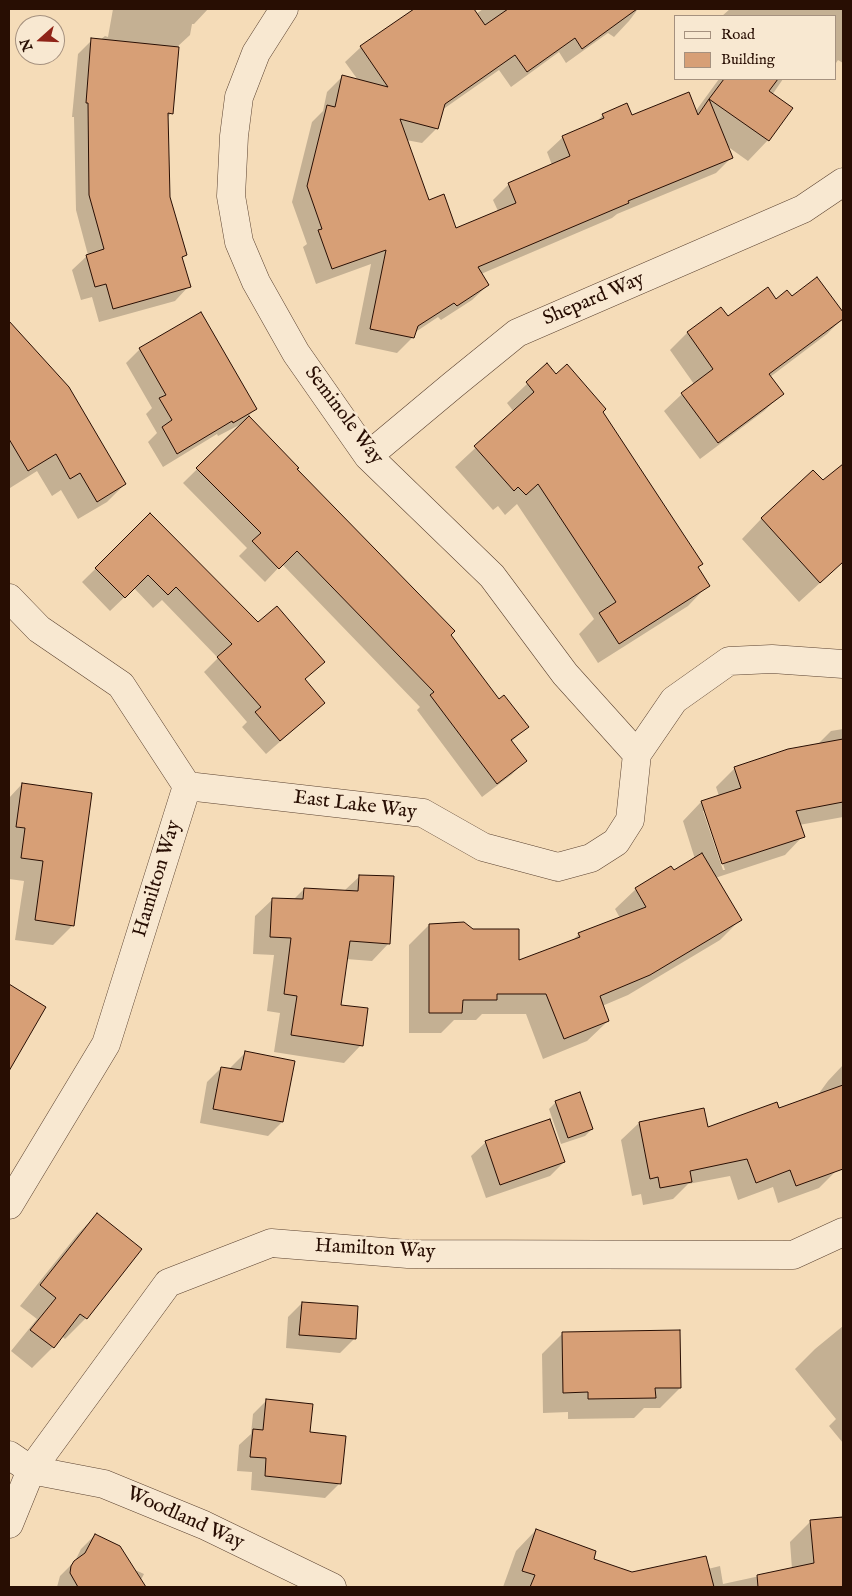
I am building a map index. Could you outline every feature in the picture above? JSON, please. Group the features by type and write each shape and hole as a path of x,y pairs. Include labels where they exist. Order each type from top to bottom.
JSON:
{"street":[{"name":"Seminole Way","path":"284,9 256,53 239,97 234,136 231,196 240,242 256,282 296,353 368,456 492,576 565,674 637,754"},
{"name":"Shepard Way","path":"368,456 517,333 803,210 843,182"},
{"path":"9,598 39,630 121,685 187,786"},
{"name":"East Lake Way","path":"187,786 423,813 483,847 558,867 591,858 616,842 630,820 637,754 674,700 729,661 772,659 843,664"},
{"name":"Hamilton Way","path":"9,1204 106,1044 187,786"},
{"name":"Hamilton Way","path":"9,1524 31,1470 168,1283 271,1243 408,1254 793,1255 843,1232"},
{"path":"9,1455 31,1470"},
{"name":"Woodland Way","path":"31,1470 104,1484 204,1525 332,1587"}],"building":[{"path":"414,9 474,9 485,25 508,9 637,9 582,49 575,38 527,72 515,55 445,104 438,129 400,119 429,200 444,194 456,228 516,203 508,183 570,156 562,136 604,118 602,114 627,103 632,115 689,92 698,115 709,99 733,158 628,201 629,203 478,267 489,285 457,306 454,303 418,326 414,338 370,329 386,250 332,269 318,230 322,229 307,186 327,105 335,107 342,75 388,87 360,46"},
{"path":"91,38 179,47 173,114 168,113 170,197 187,255 182,257 191,287 113,309 106,284 95,287 86,255 104,249 89,195 88,103 86,103"},
{"path":"723,80 777,80 769,91 793,108 769,141 709,99"},
{"path":"817,277 843,312 843,319 769,374 784,394 718,443 681,393 713,369 687,332 721,307 728,316 768,287 776,299 787,290 792,296"},
{"path":"201,312 257,409 233,423 232,421 177,454 162,427 172,420 159,398 166,395 139,348"},
{"path":"9,321 69,387 126,484 97,502 80,473 70,479 56,454 28,471 9,439"},
{"path":"547,363 556,374 567,364 606,409 603,412 703,564 698,567 710,586 619,644 599,613 616,602 538,484 526,495 518,487 514,491 474,446 534,392 526,382"},
{"path":"249,416 299,468 297,469 455,631 451,635 499,699 504,695 529,727 511,740 527,761 497,784 430,695 434,692 297,551 279,569 252,541 261,533 196,468"},
{"path":"843,464 843,562 820,583 761,518 813,470 823,480"},
{"path":"150,513 258,622 277,606 325,662 305,679 325,703 280,741 255,712 261,707 217,657 232,644 176,587 168,595 148,575 125,598 95,568"},
{"path":"843,739 843,802 796,811 805,837 722,864 701,801 741,788 734,767 788,749"},
{"path":"22,783 92,793 74,926 35,920 43,861 21,858 25,828 16,827"},
{"path":"702,853 742,920 650,975 600,996 609,1021 564,1039 546,994 497,994 497,1000 463,1000 462,1013 429,1013 429,924 464,922 473,929 519,929 519,960 580,937 578,933 646,907 635,888 671,866 674,870"},
{"path":"359,875 394,876 390,944 350,941 341,1005 368,1008 363,1046 291,1035 297,996 284,994 291,938 270,937 272,898 303,899 304,888 358,891"},
{"path":"9,984 46,1007 9,1071"},
{"path":"245,1051 295,1061 283,1122 213,1109 221,1067 241,1070"},
{"path":"843,1085 843,1169 796,1186 790,1170 756,1183 747,1159 690,1171 692,1182 660,1188 658,1177 650,1179 639,1122 704,1108 708,1127 777,1102 779,1108"},
{"path":"580,1092 593,1129 568,1138 555,1101"},
{"path":"550,1119 565,1162 500,1185 485,1141"},
{"path":"97,1213 142,1249 87,1319 80,1314 54,1348 30,1330 56,1298 40,1285"},
{"path":"302,1302 358,1306 356,1339 299,1335"},
{"path":"680,1330 681,1388 655,1388 656,1398 588,1399 588,1392 563,1393 562,1332"},
{"path":"266,1399 313,1404 310,1432 346,1436 341,1484 265,1476 266,1458 250,1457 253,1429 263,1430"},
{"path":"843,1517 843,1587 758,1587 757,1575 814,1563 810,1520"},
{"path":"536,1529 596,1551 594,1559 632,1572 706,1556 714,1587 530,1587 535,1575 522,1571"},
{"path":"95,1534 120,1546 146,1587 78,1587 70,1573 71,1566 74,1561 85,1553"}]}
